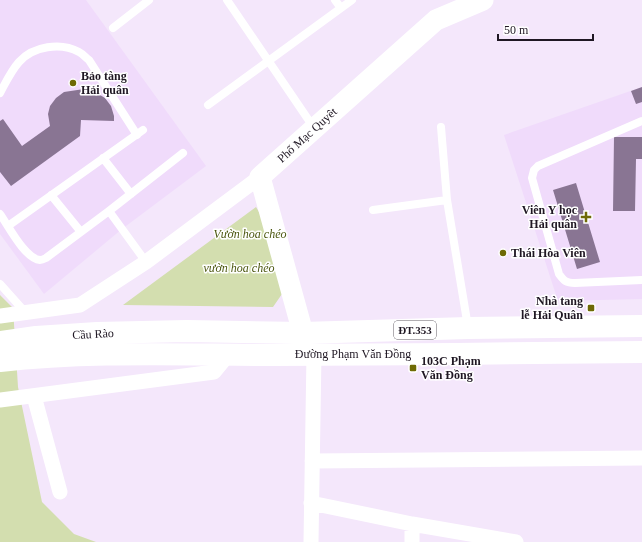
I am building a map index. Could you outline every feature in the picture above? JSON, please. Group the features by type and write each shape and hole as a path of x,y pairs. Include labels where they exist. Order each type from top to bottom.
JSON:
{"main road":[{"name":"Đường Phạm Văn Đồng","path":"187,331 303,333 468,328 642,326"},
{"name":"Cầu Rào","path":"0,342 36,337 97,332 187,331"},
{"name":"Đường Phạm Văn Đồng","path":"184,355 642,352"},
{"name":"Cầu Rào","path":"0,361 97,354 184,355"}],"street":[{"path":"436,20 454,0"},
{"name":"Phố Mạc Quyêt","path":"260,176 436,20 483,0"},
{"path":"0,316 80,305 146,262 260,176 303,333"},
{"path":"311,542 314,354"},
{"path":"0,400 214,372 228,355"},
{"path":"34,396 60,492"},
{"path":"312,462 642,458"},
{"path":"311,503 412,524 513,542"},
{"path":"412,524 412,542"}],"lane":[{"path":"113,28 149,0"},
{"path":"227,0 314,128"},
{"path":"335,0 341,8"},
{"path":"208,106 352,0"},
{"path":"0,93 6,80 20,61 36,50 51,47 65,48 80,52 88,60 140,133 8,226"},
{"path":"642,121 538,166 532,174 532,178 559,274 563,281 575,283 642,280"},
{"path":"441,127 447,200 468,328"},
{"path":"0,214 24,250 39,260 46,258 183,153"},
{"path":"103,158 131,194"},
{"path":"51,195 81,232"},
{"path":"373,210 447,200"},
{"path":"109,211 146,262"},
{"path":"0,284 25,312"}],"shaded area":[{"name":"Bảo tàng Hải quân","path":"0,0 86,0 206,166 122,229 44,294 0,234"},
{"name":"Viên Y học Hải quân","path":"642,87 642,299 558,301 504,135"}],"green space":[{"name":"Vườn hoa chéo","path":"256,207 271,232 282,294 273,307 123,305"},
{"path":"0,295 13,308 18,387 42,502 74,534 96,542 0,542"}],"building":[{"path":"642,87 642,102 636,104 631,91"},
{"path":"84,89 95,92 105,98 111,106 114,121 81,120 80,136 11,186 0,172 0,121 3,119 22,146 50,126 48,114 50,106 56,98 64,92"},
{"path":"614,137 642,137 642,159 636,159 635,211 613,211"},
{"path":"576,183 600,262 577,269 553,190"}],"place":[{"name":"Bảo tàng Hải quân","path":"73,83"},
{"name":"Viên Y học Hải quân","path":"586,217"},
{"name":"Thái Hòa Viên","path":"503,253"},
{"name":"Nhà tang lễ Hải Quân","path":"591,308"},
{"name":"103C Phạm Văn Đồng","path":"413,368"}],"park label":[{"name":"vườn hoa chéo","path":"239,268"}]}
